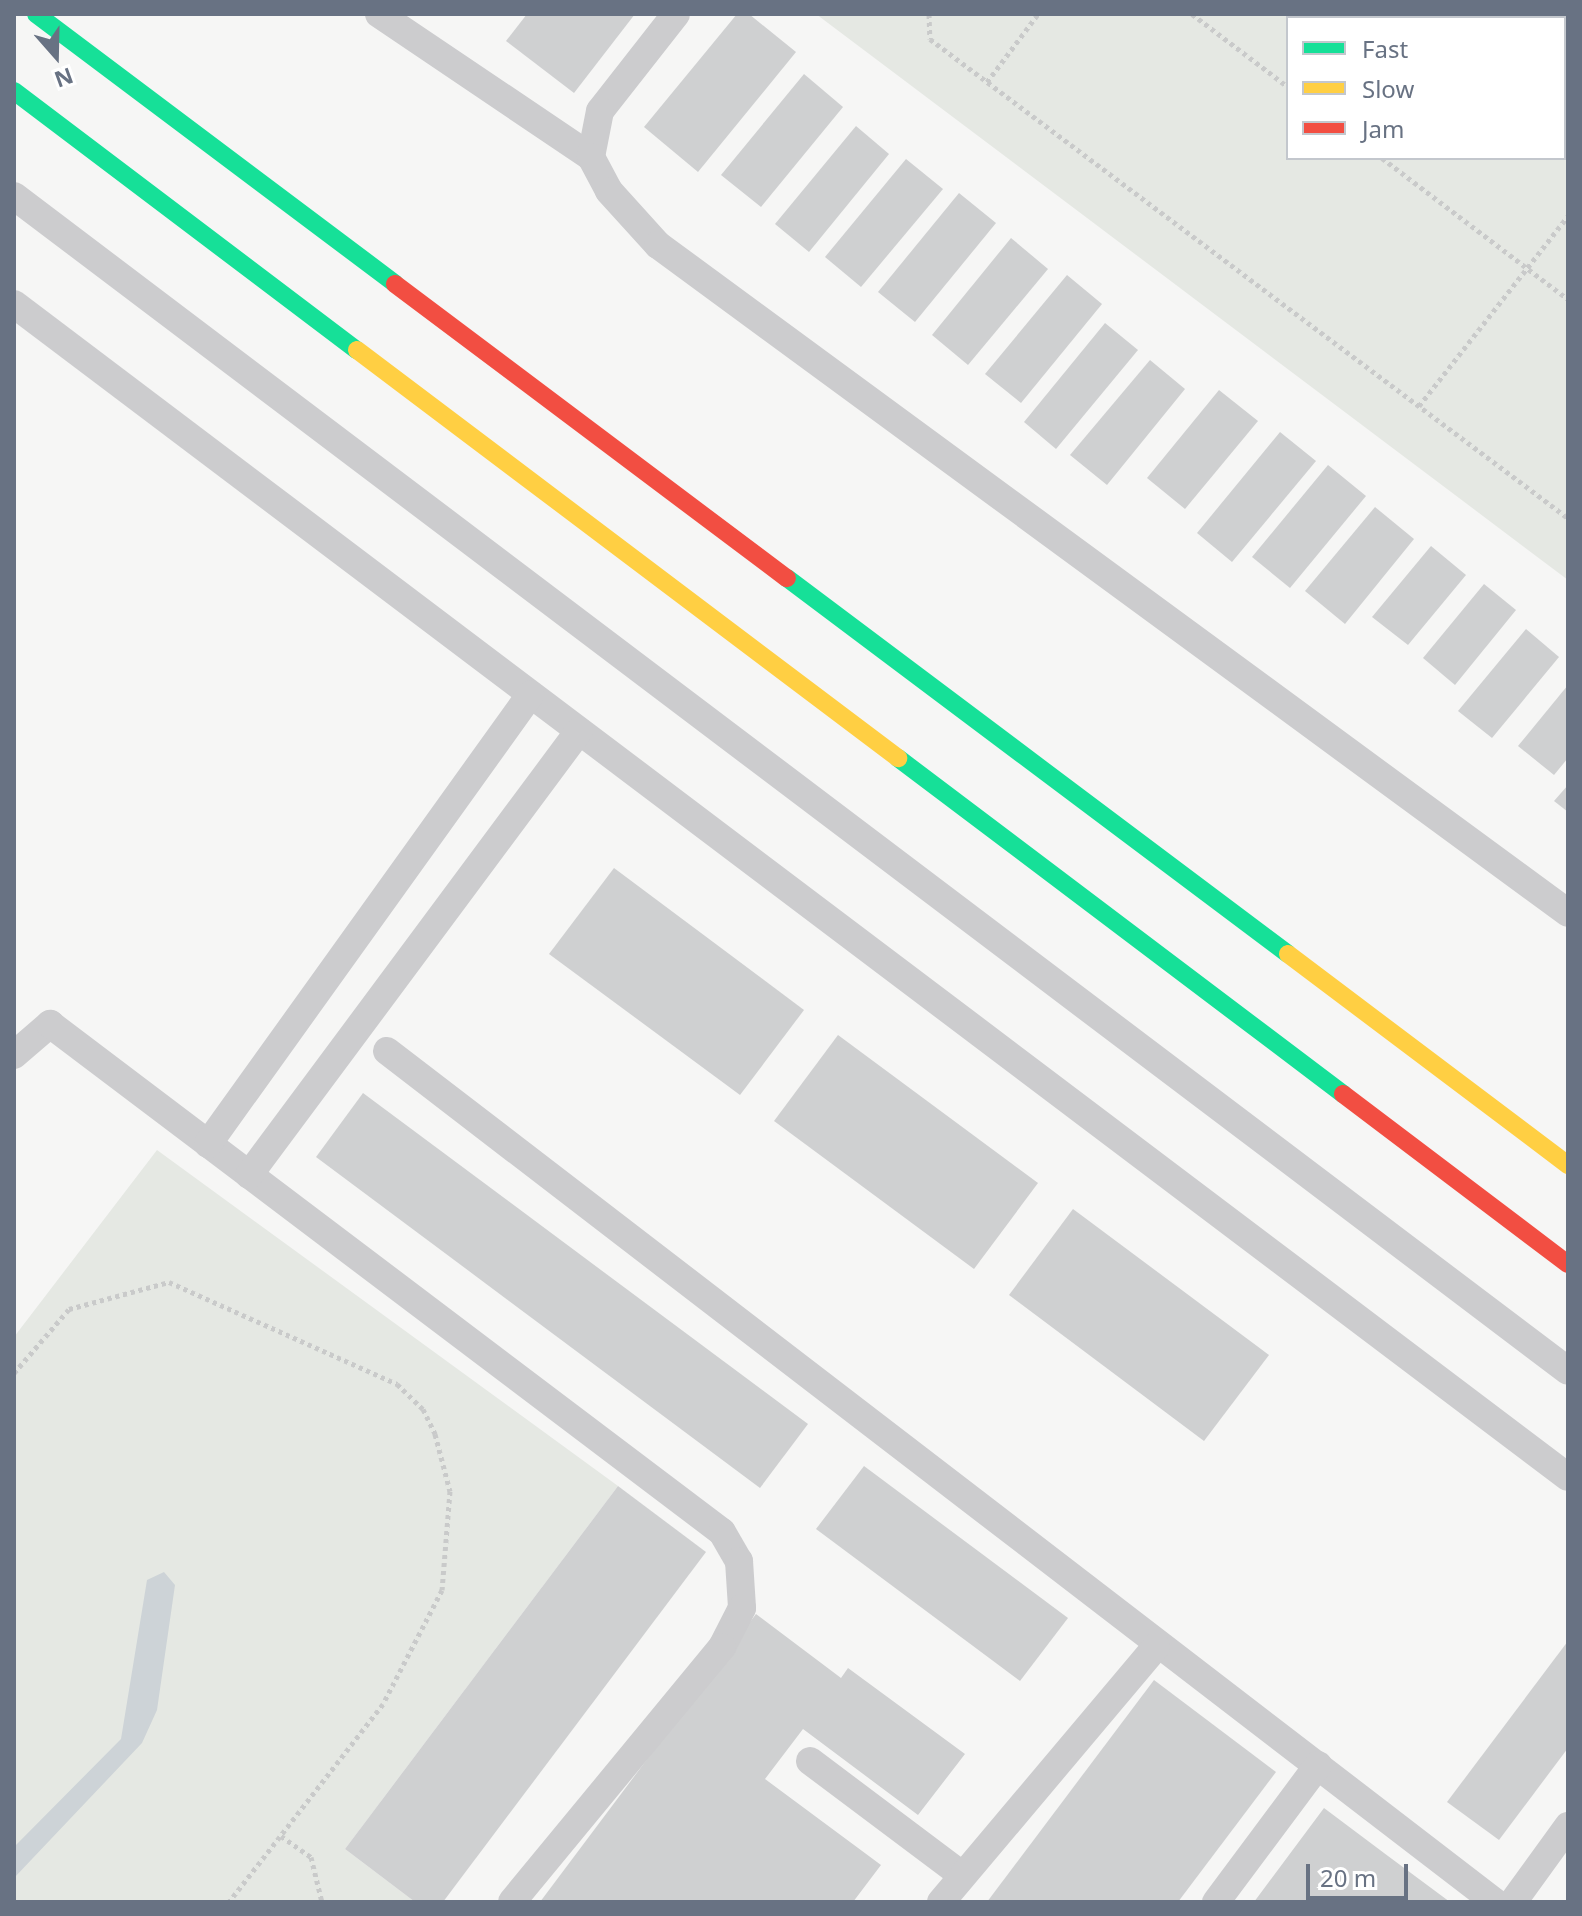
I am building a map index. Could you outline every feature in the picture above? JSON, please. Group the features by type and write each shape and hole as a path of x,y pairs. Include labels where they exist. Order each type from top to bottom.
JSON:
{"street":[{"path":"36,14 1568,1165"},
{"path":"379,14 591,157 609,191 658,245 1568,913"},
{"path":"591,157 600,111 676,14"},
{"path":"14,91 1568,1264"},
{"path":"14,196 1568,1371"},
{"path":"14,304 1568,1477"},
{"path":"208,1144 530,695"},
{"path":"249,1175 579,731"},
{"path":"14,1055 50,1024 722,1532 739,1561 742,1608 722,1647 512,1902"},
{"path":"387,1051 1156,1647 1318,1765 1495,1902"},
{"path":"941,1902 959,1873 1156,1647"},
{"path":"810,1761 959,1873"},
{"path":"1216,1902 1318,1765"},
{"path":"1513,1902 1568,1826"}],"path":[{"path":"929,14 930,39 1568,518"},
{"path":"987,82 1038,14"},
{"path":"1192,14 1286,85"},
{"path":"1385,160 1568,299"},
{"path":"1419,406 1568,216"},
{"path":"14,1373 69,1309 169,1282 397,1384 423,1409 450,1491 442,1590 383,1704 229,1902"},
{"path":"281,1836 311,1857 322,1902"}],"shaded area":[{"path":"816,14 1568,14 1568,580"},
{"path":"157,1150 618,1486 345,1849 415,1902 14,1902 14,1337"},
{"path":"164,1572 175,1585 157,1710 142,1743 14,1878 14,1847 121,1739 147,1580"}],"building":[{"path":"527,14 635,14 574,93 506,41"},
{"path":"737,14 749,14 796,52 698,172 644,127"},
{"path":"804,74 843,107 761,207 721,175"},
{"path":"856,126 889,154 809,252 775,224"},
{"path":"906,159 943,189 861,287 825,257"},
{"path":"959,193 996,223 915,322 878,292"},
{"path":"1011,238 1048,269 968,365 932,335"},
{"path":"1067,275 1102,304 1021,403 985,374"},
{"path":"1105,323 1138,350 1056,449 1024,422"},
{"path":"1150,360 1185,389 1107,485 1070,455"},
{"path":"1219,390 1258,421 1185,509 1147,478"},
{"path":"1280,432 1316,461 1232,562 1197,533"},
{"path":"1328,465 1366,496 1290,588 1252,557"},
{"path":"1375,507 1414,539 1345,624 1305,591"},
{"path":"1431,546 1466,575 1408,645 1372,617"},
{"path":"1484,584 1516,610 1455,685 1423,658"},
{"path":"1526,629 1559,657 1492,738 1458,711"},
{"path":"1568,685 1568,758 1554,775 1518,746"},
{"path":"1568,785 1568,812 1554,801"},
{"path":"614,868 804,1010 740,1095 549,954"},
{"path":"838,1035 1038,1183 974,1269 774,1121"},
{"path":"363,1093 808,1424 760,1488 316,1157"},
{"path":"1073,1209 1269,1355 1204,1441 1009,1295"},
{"path":"864,1466 1068,1618 1020,1681 816,1529"},
{"path":"618,1486 706,1552 443,1902 415,1902 345,1849"},
{"path":"756,1614 841,1678 848,1668 965,1754 918,1815 803,1729 765,1779 881,1865 853,1902 540,1902"},
{"path":"1568,1641 1568,1748 1499,1840 1447,1802"},
{"path":"1154,1680 1276,1772 1178,1902 987,1902"},
{"path":"1324,1808 1388,1856 1450,1902 1254,1902"}],"traffic: fast":[{"path":"36,14 395,284"},
{"path":"14,91 357,350"},
{"path":"787,578 1288,954"},
{"path":"898,758 1343,1094"}],"traffic: slow":[{"path":"357,350 898,758"},
{"path":"1288,954 1568,1165"}],"traffic: jam":[{"path":"395,284 787,578"},
{"path":"1343,1094 1568,1264"}]}
